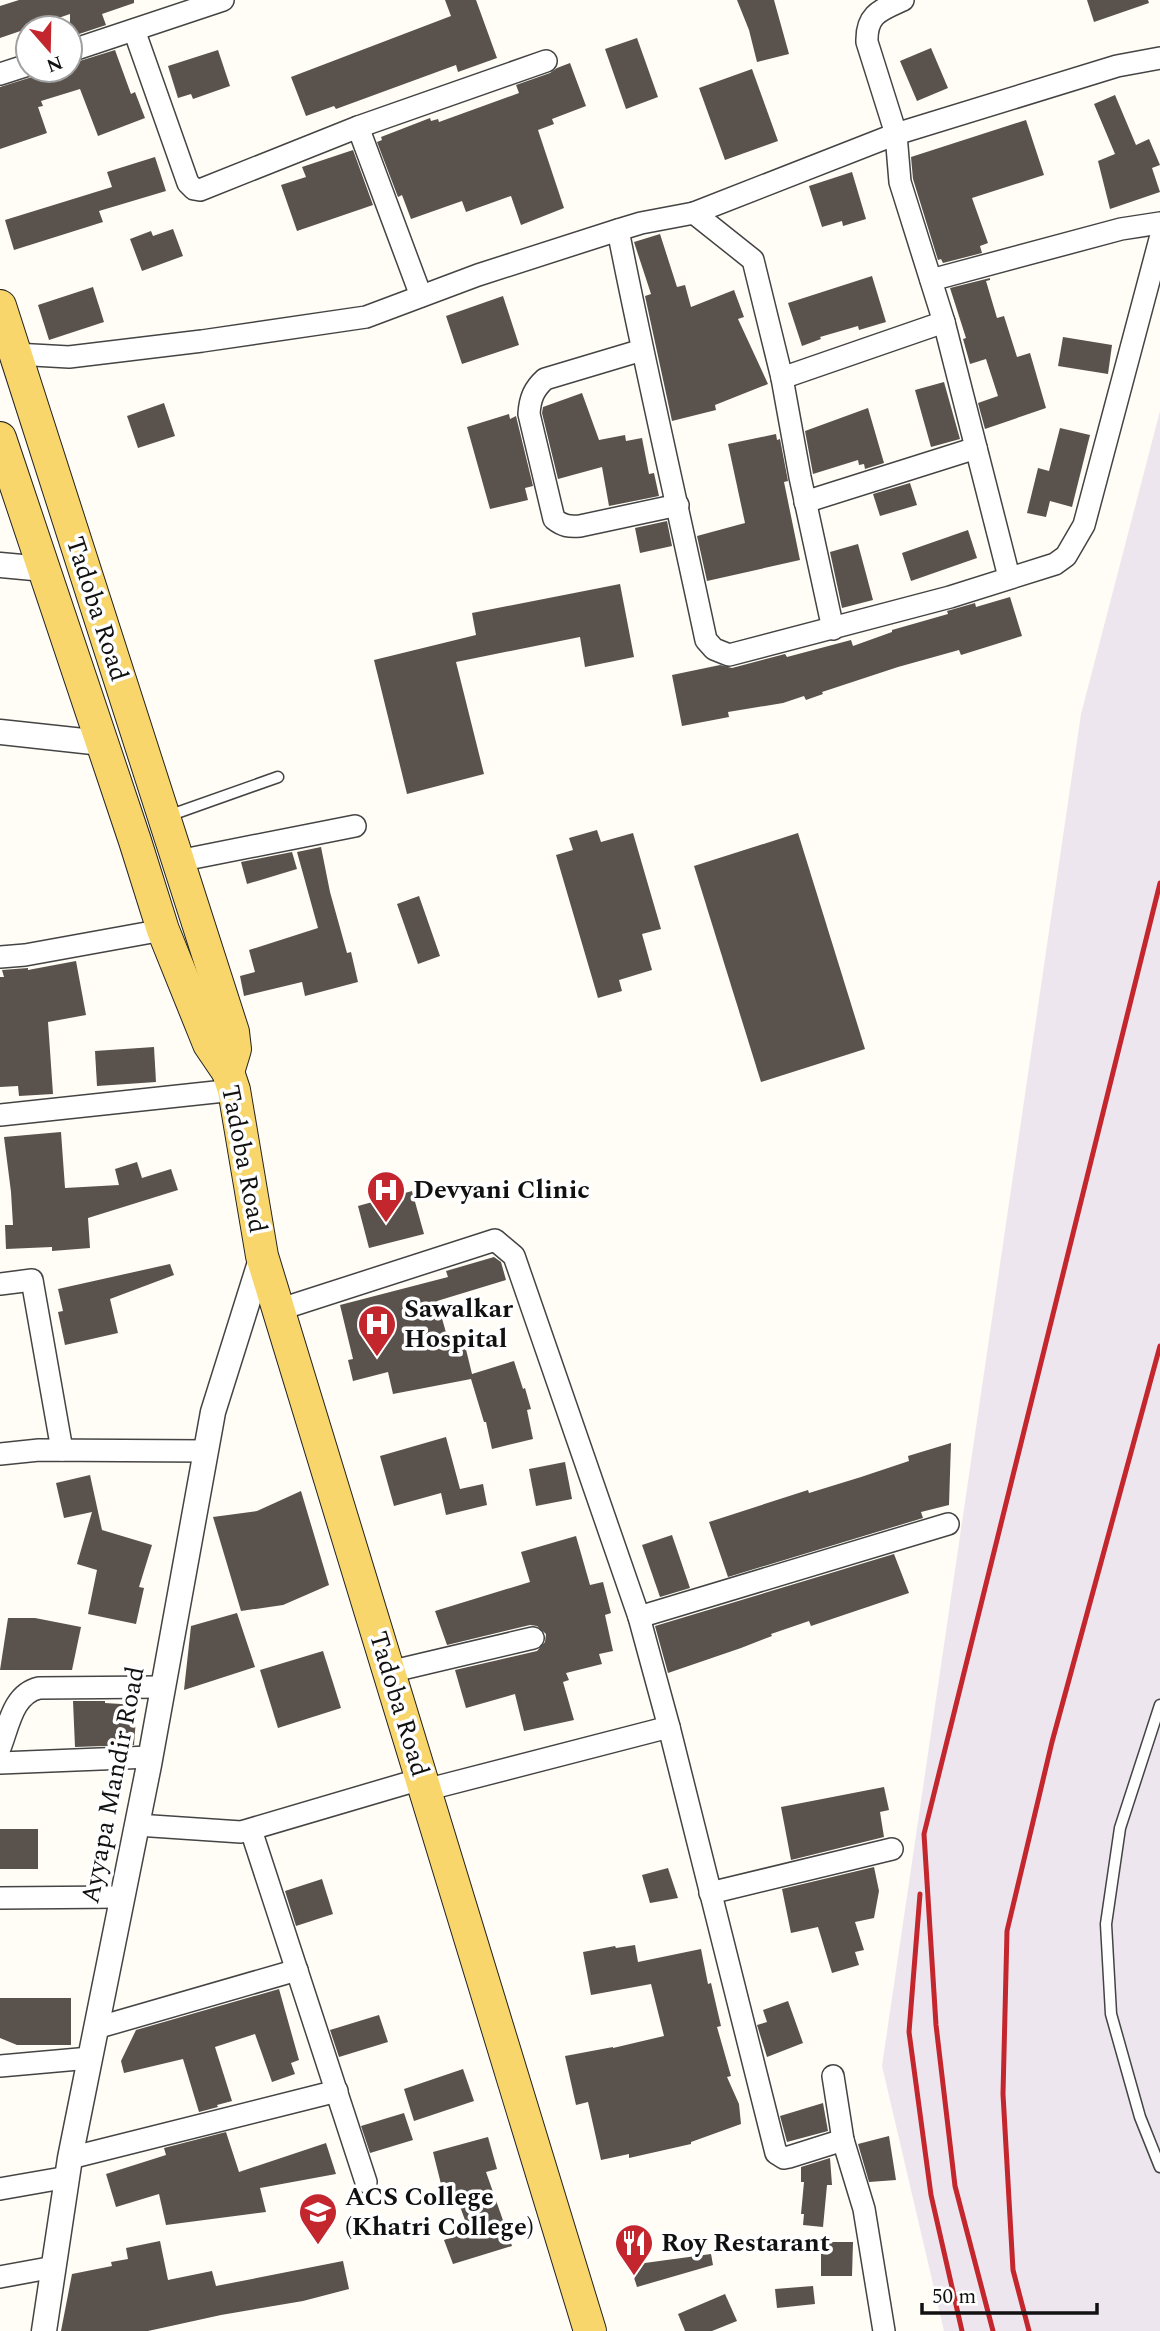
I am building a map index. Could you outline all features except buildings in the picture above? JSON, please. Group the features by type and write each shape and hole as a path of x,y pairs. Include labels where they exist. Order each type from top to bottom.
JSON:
{"main road":[{"name":"Tadoba Road","path":"0,306 233,1032 235,1049 231,1081 262,1256 590,2331"},
{"name":"Tadoba Road","path":"0,438 163,930 209,1044 231,1081"}],"street":[{"path":"84,46 222,0"},
{"path":"904,0 882,10 870,20 866,30 867,42 896,134 900,182 944,322 1009,577"},
{"path":"134,30 188,183 194,189 205,189 358,127 546,61"},
{"path":"15,354 69,357 366,317 478,275 618,230 694,213 896,134 1117,66 1160,58"},
{"path":"358,127 421,296"},
{"path":"694,213 753,260 782,378 805,502 834,629"},
{"path":"931,280 1121,229 1160,223"},
{"path":"618,230 706,640 714,649 729,655 950,597 1055,564 1066,556 1084,525 1160,239"},
{"path":"782,378 944,322"},
{"path":"642,350 545,379 533,394 529,414 554,519 561,524 569,527 580,526 678,505"},
{"path":"805,502 976,447"},
{"path":"0,565 44,569"},
{"path":"0,732 102,743"},
{"path":"178,861 355,826"},
{"path":"0,957 25,955 163,930"},
{"path":"0,1115 231,1081"},
{"path":"278,1310 495,1240 511,1251 639,1618 776,2153 783,2158 789,2157 843,2140"},
{"name":"Ayyapa Mandir Road","path":"44,2331 69,2168 150,1757 213,1412 262,1256"},
{"path":"0,1284 32,1280 62,1450"},
{"path":"0,1454 39,1450 206,1451"},
{"path":"639,1618 948,1524"},
{"path":"389,1672 533,1638"},
{"path":"0,1748 19,1699 30,1690 163,1687"},
{"path":"136,1825 230,1833 251,1830 423,1784 669,1727"},
{"path":"0,1763 150,1757"},
{"path":"251,1830 366,2182"},
{"path":"710,1893 892,1849"},
{"path":"0,1898 122,1897"},
{"path":"96,2028 297,1970"},
{"path":"0,2066 90,2058"},
{"path":"833,2076 843,2140 864,2209 884,2331"},
{"path":"0,2189 337,2091"},
{"path":"0,2277 54,2267"}],"lane":[{"path":"164,818 278,777"},
{"path":"1160,1705 1120,1828 1106,1924 1111,2014 1140,2117 1160,2167"}],"shaded area":[{"path":"1160,411 1160,2331 944,2331 882,2066 1081,714"}],"railway":[{"path":"993,2331 955,2186 936,2025 924,1834 1160,883"},
{"path":"1029,2331 1013,2270 1003,2094 1007,1931 1052,1742 1160,1346"},
{"path":"920,1894 909,2032 931,2195 962,2331"}],"place":[{"name":"Devyani Clinic","path":"386,1224"},
{"name":"Sawalkar Hospital","path":"377,1358"},
{"name":"ACS College (Khatri College)","path":"318,2246"},
{"name":"Roy Restarant","path":"634,2277"}]}
